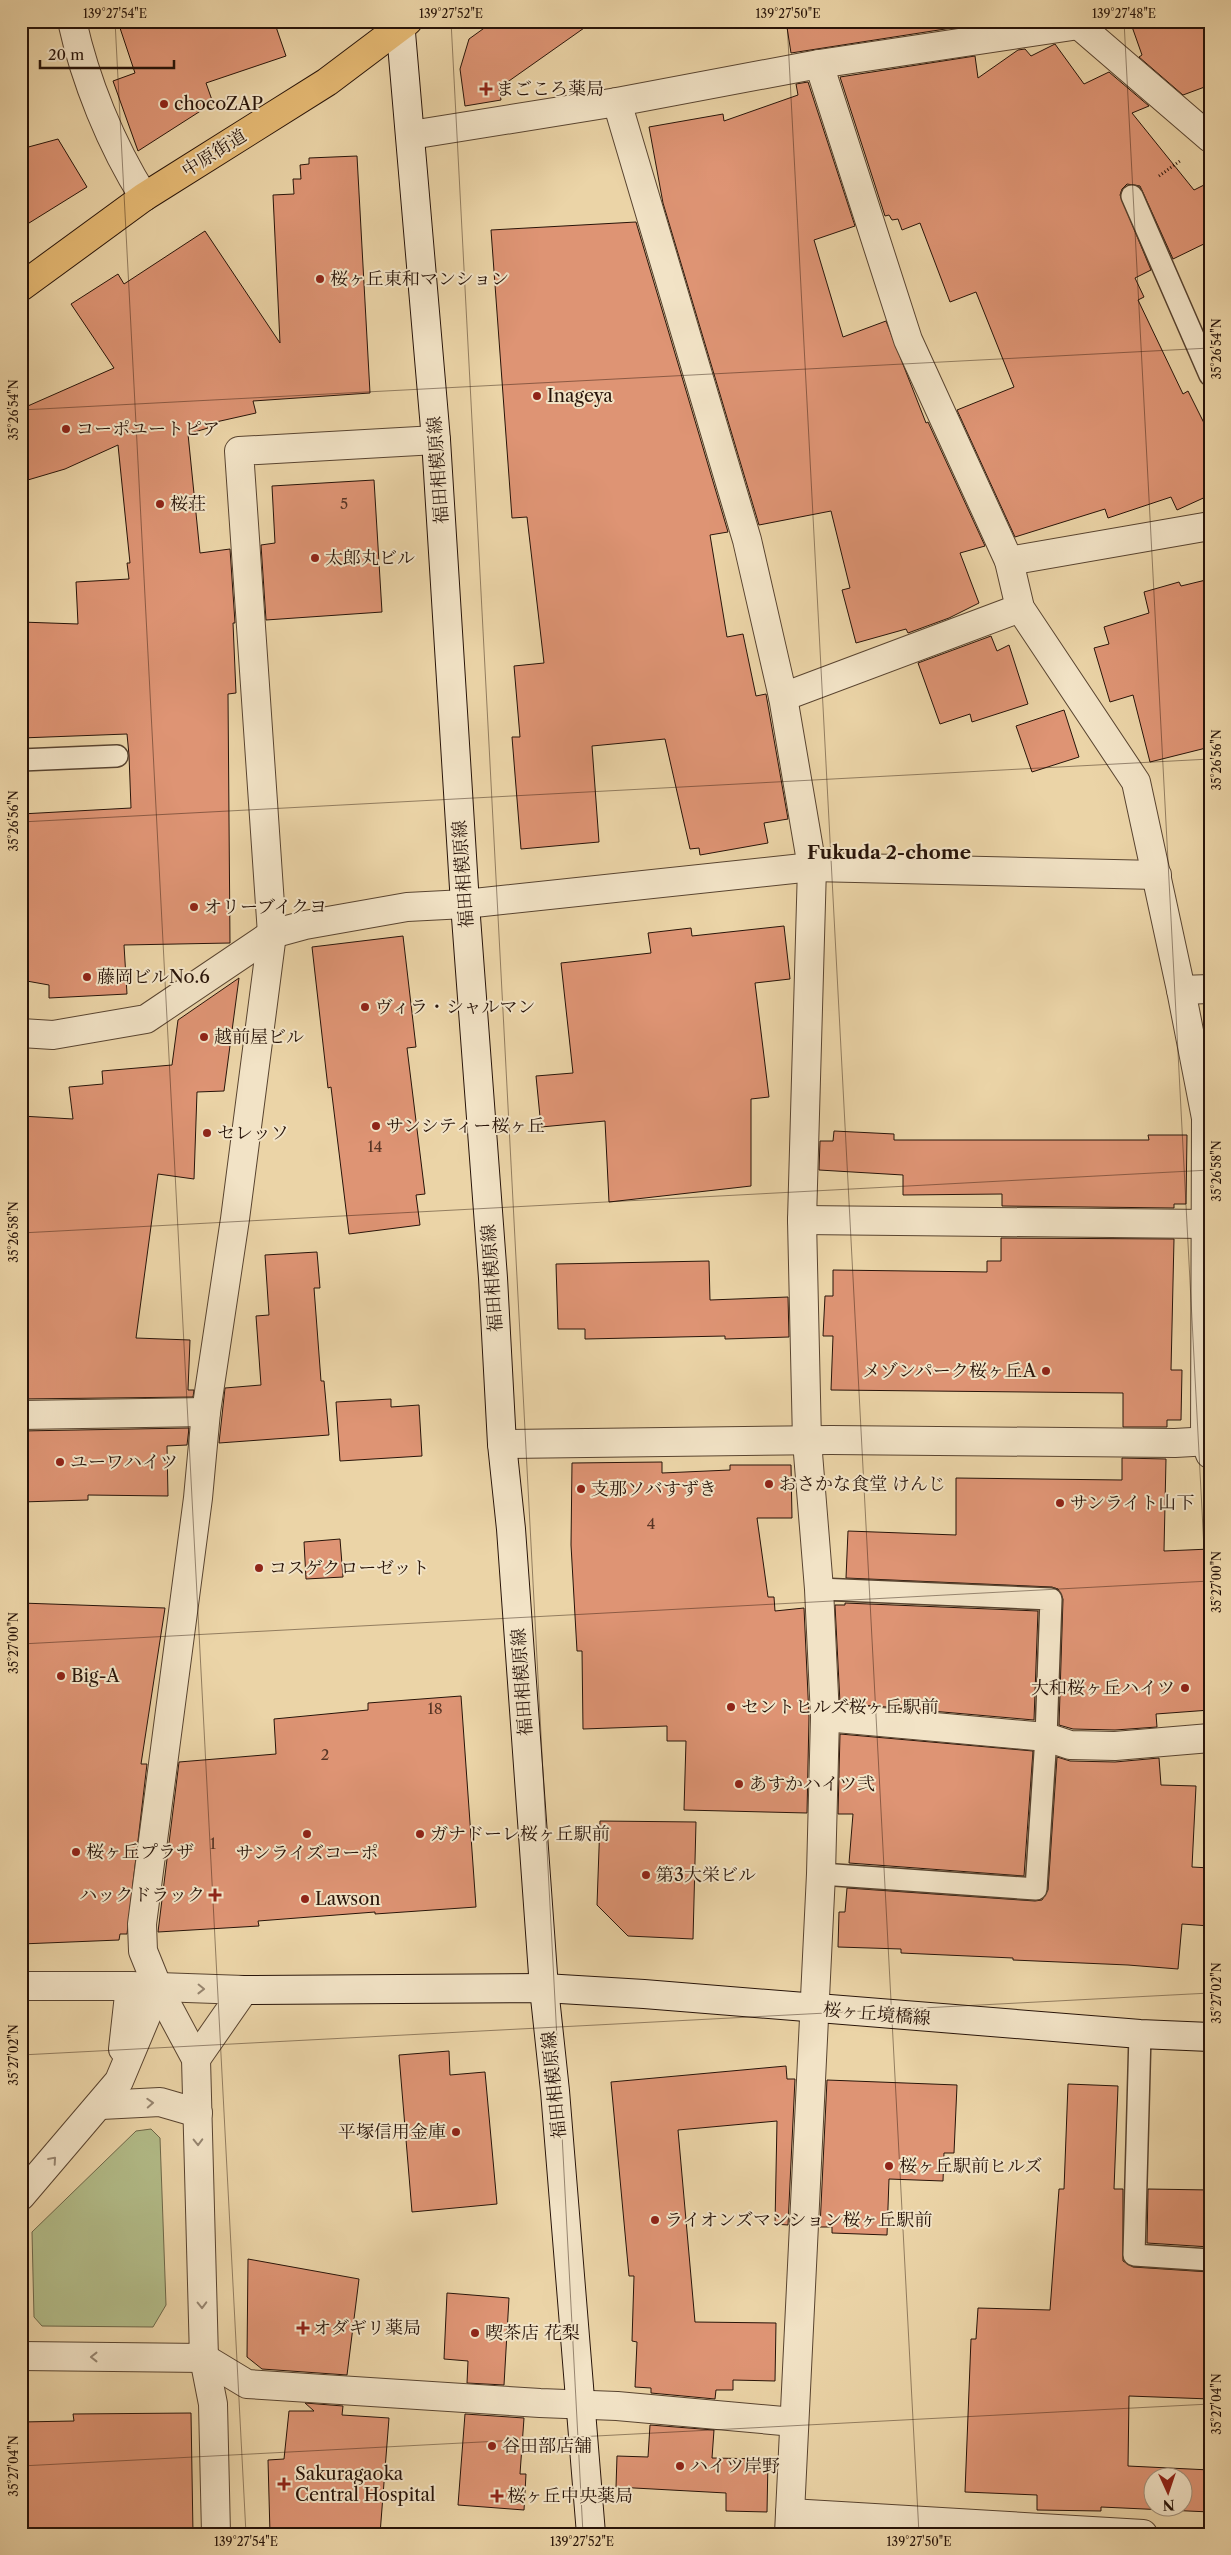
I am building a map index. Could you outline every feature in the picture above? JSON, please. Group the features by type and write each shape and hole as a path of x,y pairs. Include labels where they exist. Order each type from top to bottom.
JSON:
{"main road":[{"name":"中原街道","path":"21,287 144,197 327,82 403,23"}],"street":[{"path":"72,21 80,59 126,169 144,197"},
{"name":"福田相模原線","path":"403,23 436,440 465,904 493,1278 502,1444 511,1529 544,1988 556,2100 591,2534"},
{"path":"411,134 617,102 819,64 1077,23 1210,138"},
{"path":"502,1444 806,1441 1208,1445 1206,1118 1181,990 1136,782 1020,608 1009,561 908,340 819,64"},
{"path":"617,102 747,540 783,697 812,867 802,1220 806,1441 819,1589 825,1717 821,1874 790,2523 1143,2534"},
{"path":"216,2534 213,2404 204,2358 196,2059 158,1988 143,1951 142,1924 198,1498 206,1412 237,1209 272,934 239,451 436,440"},
{"path":"1009,561 1210,526"},
{"path":"783,697 1020,608"},
{"path":"21,1033 53,1035 146,1019 272,934 305,925 407,907 465,904 812,867 1156,875"},
{"path":"1181,990 1210,989"},
{"path":"802,1220 1206,1224"},
{"path":"21,1415 206,1412"},
{"path":"825,1717 1046,1737 1070,1745 1106,1746 1210,1738"},
{"name":"桜ヶ丘境橋線","path":"21,1986 130,1986 244,1990 544,1988 616,1992 1140,2034 1210,2037"},
{"path":"119,2081 130,1986"},
{"path":"21,2196 101,2105 119,2081 158,1988"},
{"path":"196,2059 244,1990"},
{"path":"101,2105 160,2102 198,2113"},
{"path":"21,2356 204,2358 248,2384 581,2406 617,2406 794,2422"}],"lane":[{"path":"1132,196 1210,375"},
{"path":"21,760 117,756"},
{"path":"819,1589 1051,1599 1046,1737 1036,1889 821,1874"},
{"path":"1140,2034 1134,2255 1210,2260"}],"path":[{"path":"1132,196 1186,156"}],"green space":[{"path":"151,2129 160,2138 166,2305 153,2327 42,2326 34,2317 32,2232 136,2131"}],"building":[{"path":"143,21 274,21 286,56 206,83 213,103 138,151 113,81 135,73 120,28"},
{"path":"494,21 594,21 499,88 501,100 465,106 460,69 469,39"},
{"path":"786,21 970,21 971,25 791,53"},
{"path":"1130,21 1210,21 1210,85 1183,95 1139,57 1142,55"},
{"path":"1055,44 1084,84 1109,72 1149,106 1132,113 1194,190 1210,182 1210,241 1173,259 1140,186 1127,184 1122,189 1120,195 1151,270 1135,278 1144,297 1138,300 1183,394 1188,391 1210,435 1210,495 1177,510 1171,497 1108,518 1105,509 1015,537 957,410 1014,387 976,292 950,302 920,223 902,230 898,219 892,220 889,215 885,216 840,77 975,56 978,78 1018,50 1025,49 1031,56"},
{"path":"808,82 855,226 814,240 843,337 886,321 926,423 928,422 985,546 960,553 979,603 949,618 908,633 906,629 856,643 842,590 850,588 831,511 759,525 663,203 649,127 723,114 724,121 798,95 796,84"},
{"path":"58,139 87,187 21,228 21,149"},
{"path":"357,156 370,393 253,401 256,413 207,424 208,428 188,434 200,553 230,549 235,623 233,623 236,693 228,694 230,943 124,945 127,994 49,998 49,985 21,980 21,814 131,808 129,755 127,734 21,738 21,622 78,624 76,582 129,579 127,563 130,563 118,445 65,469 21,482 21,409 114,368 71,304 118,274 124,284 205,231 280,343 273,195 294,194 293,179 301,179 300,165 309,164 309,158"},
{"path":"636,222 728,532 710,535 727,637 743,634 756,696 766,694 788,819 764,823 768,843 700,855 699,848 690,849 665,739 592,746 599,842 521,849 512,737 520,737 514,666 544,663 527,517 512,518 491,230"},
{"path":"374,480 382,612 266,620 261,545 275,543 272,486"},
{"path":"1210,579 1210,747 1150,762 1133,695 1110,702 1094,648 1109,644 1104,627 1149,613 1144,592 1179,582 1181,586"},
{"path":"991,636 997,651 1009,645 1028,704 972,722 970,714 940,724 918,663"},
{"path":"1064,710 1079,757 1032,772 1016,726"},
{"path":"784,926 790,979 755,983 769,1097 751,1099 751,1186 609,1202 605,1121 541,1127 536,1076 573,1073 561,963 651,953 648,933 691,928 692,936"},
{"path":"403,936 416,1047 407,1048 425,1194 416,1195 420,1225 349,1234 331,1087 328,1088 312,947"},
{"path":"239,978 224,1091 197,1092 194,1179 158,1174 136,1338 190,1340 188,1390 194,1390 193,1397 21,1399 21,1116 73,1119 69,1087 103,1084 102,1071 172,1065 178,1020"},
{"path":"834,1131 894,1134 894,1140 1149,1140 1148,1135 1187,1135 1186,1204 1174,1204 1174,1208 1002,1206 1002,1194 903,1195 903,1175 819,1170 820,1141 833,1141"},
{"path":"1001,1238 1174,1239 1171,1370 1182,1370 1181,1420 1167,1420 1167,1427 1123,1427 1123,1393 831,1390 833,1336 823,1336 825,1296 833,1296 833,1270 987,1272 987,1261 1001,1261"},
{"path":"317,1252 320,1288 314,1288 321,1381 324,1381 329,1435 219,1443 225,1388 261,1385 256,1316 269,1315 265,1255"},
{"path":"709,1261 710,1300 788,1297 789,1337 725,1339 725,1336 585,1339 585,1329 558,1329 556,1264"},
{"path":"391,1399 391,1407 419,1405 422,1456 340,1461 336,1402"},
{"path":"189,1428 187,1445 167,1446 168,1496 88,1495 88,1500 21,1502 21,1431"},
{"path":"1122,1458 1166,1459 1164,1551 1210,1549 1210,1710 1156,1714 1157,1727 1115,1730 1073,1729 1059,1725 1063,1599 1058,1589 1052,1587 846,1578 848,1531 956,1535 956,1478 1122,1480"},
{"path":"662,1462 662,1473 730,1470 730,1465 791,1465 792,1518 757,1518 768,1597 774,1597 775,1611 804,1608 809,1717 807,1813 684,1810 686,1741 667,1741 667,1726 583,1729 582,1651 577,1651 571,1545 572,1463"},
{"name":"コスゲクローゼット","path":"340,1539 343,1577 306,1579 304,1542"},
{"path":"21,1603 165,1608 141,1764 147,1764 127,1934 120,1934 119,1940 21,1944"},
{"path":"845,1603 1038,1611 1034,1720 840,1703 835,1605 845,1605"},
{"path":"461,1696 476,1907 258,1921 259,1926 158,1932 179,1762 276,1754 274,1719 368,1710 368,1703"},
{"path":"840,1734 1033,1751 1024,1876 849,1863 853,1814 838,1814"},
{"path":"1057,1757 1070,1761 1115,1762 1159,1758 1161,1785 1196,1786 1192,1867 1210,1868 1210,1926 1182,1924 1178,1969 901,1953 901,1949 838,1947 839,1912 845,1912 847,1888 1042,1900 1048,1890"},
{"name":"第3大栄ビル","path":"600,1821 696,1822 693,1939 628,1936 597,1905"},
{"path":"449,2051 450,2075 485,2072 497,2204 412,2212 399,2055"},
{"path":"786,2066 787,2079 795,2079 788,2225 775,2224 777,2121 678,2130 695,2322 776,2323 775,2381 733,2380 733,2390 716,2390 715,2399 651,2393 651,2388 635,2387 637,2342 632,2341 634,2276 629,2276 611,2082"},
{"name":"桜ヶ丘駅前ヒルズ","path":"827,2080 957,2085 954,2153 944,2153 943,2181 889,2179 887,2235 832,2233 832,2227 820,2227"},
{"path":"1068,2084 1118,2086 1114,2189 1123,2189 1123,2261 1133,2267 1209,2272 1204,2357 1210,2357 1210,2399 1129,2396 1128,2466 1169,2468 1144,2468 1144,2509 1101,2507 1101,2511 1037,2510 1037,2495 965,2492 971,2339 976,2339 978,2308 1050,2310 1059,2189 1064,2189"},
{"path":"1148,2189 1210,2190 1210,2247 1147,2243"},
{"path":"248,2259 359,2279 347,2375 262,2369 247,2357"},
{"path":"447,2293 509,2298 504,2385 467,2383 468,2361 444,2359"},
{"path":"305,2403 343,2406 342,2415 389,2418 380,2534 270,2534 268,2460 284,2459 289,2411 314,2411"},
{"path":"191,2413 193,2534 21,2534 21,2422 74,2421 73,2414"},
{"name":"谷田部店舗","path":"465,2414 524,2418 520,2474 526,2474 524,2510 458,2505"},
{"path":"650,2425 714,2430 712,2458 768,2459 767,2512 726,2511 726,2493 616,2487 617,2456 648,2457"},
{"path":"1194,2469 1210,2470 1210,2512 1194,2511"}],"place":[{"name":"まごころ薬局","path":"486,89"},
{"name":"chocoZAP","path":"164,104"},
{"name":"桜ヶ丘東和マンション","path":"320,279"},
{"name":"Inageya","path":"537,396"},
{"name":"コーポユートピア","path":"66,429"},
{"name":"桜荘","path":"160,504"},
{"name":"太郎丸ビル","path":"315,558"},
{"name":"オリーブイクヨ","path":"194,907"},
{"name":"藤岡ビルNo.6","path":"87,977"},
{"name":"ヴィラ・シャルマン","path":"365,1007"},
{"name":"越前屋ビル","path":"204,1037"},
{"name":"サンシティー桜ヶ丘","path":"376,1126"},
{"name":"セレッソ","path":"207,1133"},
{"name":"メゾンパーク桜ヶ丘A","path":"1046,1371"},
{"name":"ユーワハイツ","path":"60,1462"},
{"name":"おさかな食堂 けんじ","path":"769,1484"},
{"name":"支那ソバすずき","path":"581,1489"},
{"name":"サンライト山下","path":"1060,1503"},
{"name":"コスゲクローゼット","path":"259,1568"},
{"name":"Big-A","path":"61,1676"},
{"name":"大和桜ヶ丘ハイツ","path":"1185,1688"},
{"name":"セントヒルズ桜ヶ丘駅前","path":"731,1707"},
{"name":"あすかハイツ弐","path":"739,1784"},
{"name":"サンライズコーポ","path":"307,1834"},
{"name":"ガナドーレ桜ヶ丘駅前","path":"420,1834"},
{"name":"桜ヶ丘プラザ","path":"76,1852"},
{"name":"第3大栄ビル","path":"646,1875"},
{"name":"ハックドラック","path":"215,1895"},
{"name":"Lawson","path":"305,1899"},
{"name":"平塚信用金庫","path":"456,2132"},
{"name":"桜ヶ丘駅前ヒルズ","path":"889,2166"},
{"name":"ライオンズマンション桜ヶ丘駅前","path":"655,2220"},
{"name":"オダギリ薬局","path":"303,2328"},
{"name":"喫茶店 花梨","path":"475,2333"},
{"name":"谷田部店舗","path":"492,2446"},
{"name":"ハイツ岸野","path":"680,2466"},
{"name":"Sakuragaoka Central Hospital","path":"284,2484"},
{"name":"桜ヶ丘中央薬局","path":"497,2496"}],"district":[{"name":"Fukuda 2-chome","path":"889,852"}]}
